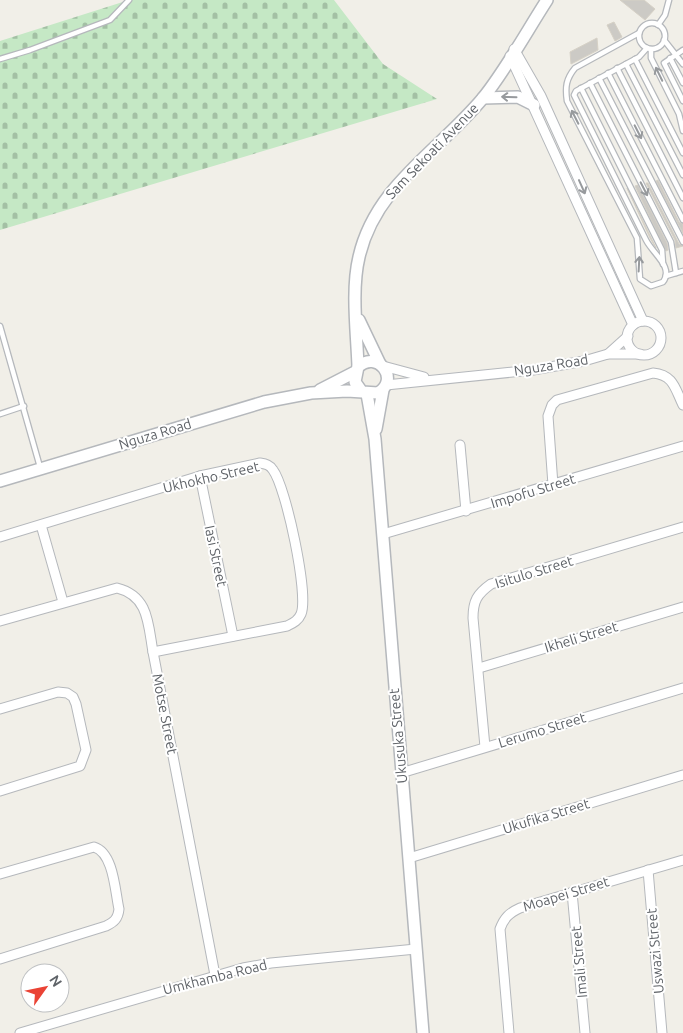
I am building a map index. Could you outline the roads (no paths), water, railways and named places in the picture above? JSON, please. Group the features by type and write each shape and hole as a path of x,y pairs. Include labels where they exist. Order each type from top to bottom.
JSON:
{"street":[{"name":"Sam Sekoati Avenue","path":"357,370 355,288 358,258 377,211 402,179 483,98 547,0"},
{"path":"512,53 536,87 643,321"},
{"path":"512,53 633,325"},
{"path":"528,92 536,87"},
{"path":"483,98 518,97 534,105"},
{"name":"Sam Sekoati Avenue","path":"357,316 382,365"},
{"path":"643,321 657,326 661,342 655,351 640,354 631,348 628,336 633,325 643,321"},
{"name":"Nguza Road","path":"608,354 628,336"},
{"name":"Nguza Road","path":"384,388 434,379 534,370 608,354 640,354"},
{"path":"367,361 382,365 388,375 384,388 378,393 365,393 355,384 357,370 367,361"},
{"name":"Nguza Road","path":"382,365 410,375 434,379"},
{"name":"Nguza Road","path":"311,393 357,370"},
{"path":"553,485 548,416 552,405 557,400 654,373 666,375 670,379 683,405"},
{"name":"Ukusuka Street","path":"375,439 384,388"},
{"name":"Nguza Road","path":"0,481 264,402 311,393 365,393"},
{"name":"Ukusuka Street","path":"365,393 375,439 422,1033"},
{"path":"460,445 466,511"},
{"name":"Impofu Street","path":"383,534 683,446"},
{"name":"Ukhokho Street","path":"0,537 200,476 260,463 268,464 274,471 283,493 293,535 303,604 302,613 297,621 287,626 153,652"},
{"name":"Iasi Street","path":"200,476 233,636"},
{"path":"41,525 62,602"},
{"name":"Isitulo Street","path":"485,747 473,618 473,603 479,592 491,584 683,527"},
{"name":"Motse Street","path":"0,621 117,588 130,591 138,598 145,610 215,975"},
{"name":"Ikheli Street","path":"479,668 683,607"},
{"name":"Lerumo Street","path":"401,773 683,688"},
{"path":"0,709 58,692 67,693 76,704 86,750 80,766 0,791"},
{"name":"Ukufika Street","path":"408,858 683,775"},
{"path":"0,874 94,847 105,854 109,862 119,910 114,922 106,926 0,958"},
{"name":"Moapei Street","path":"509,1033 500,929 503,920 520,908 683,860"},
{"name":"Uswazi Street","path":"648,870 662,1033"},
{"name":"Imali Street","path":"572,892 585,1033"},
{"name":"Umkhamba Road","path":"20,1033 215,975 271,962 416,949"}],"lane":[{"path":"0,58 30,50 110,20 129,0"},
{"path":"658,25 666,15 669,0"},
{"path":"647,24 658,25 664,30 664,40 660,47 649,49 626,64 576,90 574,95 648,243 666,267 666,276 663,282 656,286 647,285 640,279 637,238 567,101 565,87 568,76 575,68 639,33 647,24"},
{"path":"639,33 640,42 649,49 651,58 679,114 683,131"},
{"path":"664,40 683,64"},
{"path":"683,50 664,63 683,102"},
{"path":"636,58 683,153"},
{"path":"670,58 683,83"},
{"path":"626,64 683,175"},
{"path":"617,68 683,198"},
{"path":"608,73 683,220"},
{"path":"600,78 683,242"},
{"path":"590,83 672,242 676,273"},
{"path":"581,88 662,250 663,264"},
{"path":"666,276 683,271"},
{"path":"0,326 24,406 40,469"},
{"path":"0,413 24,406"}]}
